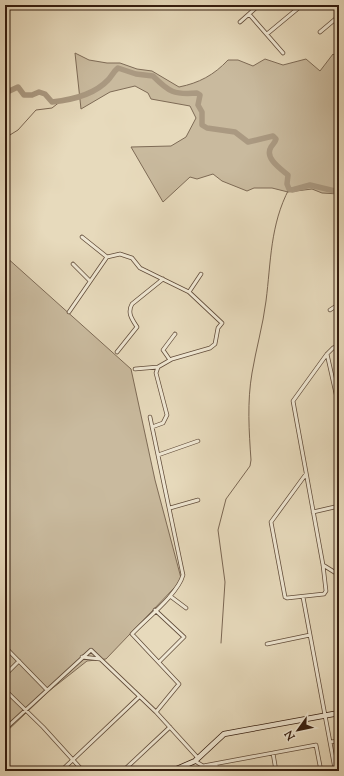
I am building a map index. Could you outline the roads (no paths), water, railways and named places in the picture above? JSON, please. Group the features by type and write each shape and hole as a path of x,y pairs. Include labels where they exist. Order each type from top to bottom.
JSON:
{"street":[{"path":"240,22 259,5"},
{"path":"267,34 302,5"},
{"path":"249,14 283,53"},
{"path":"320,32 339,16"},
{"path":"82,237 107,257"},
{"path":"69,312 107,257 120,254 132,258 140,268 194,295 222,323 218,328 215,344 210,348 170,360 158,367 135,369"},
{"path":"73,264 90,281"},
{"path":"189,292 201,274"},
{"path":"117,352 137,327 130,315 129,310 132,304 163,279"},
{"path":"330,310 339,304"},
{"path":"170,360 163,350 175,334"},
{"path":"306,474 271,522 285,597 287,598 325,593 323,565 293,401 327,354 333,348 339,346"},
{"path":"327,354 339,407"},
{"path":"152,427 163,422 167,415 156,374 158,367"},
{"path":"150,417 183,575 181,583 170,596 132,634 179,684 156,712"},
{"path":"158,455 198,442"},
{"path":"170,508 198,500"},
{"path":"313,512 339,506"},
{"path":"323,565 339,575"},
{"path":"170,596 186,608"},
{"path":"303,597 330,742 337,769 324,771"},
{"path":"155,610 184,637 159,662"},
{"path":"268,644 310,636"},
{"path":"5,647 47,690"},
{"path":"5,729 91,650 156,712 202,766 316,745 321,771"},
{"path":"82,658 100,659"},
{"path":"5,675 19,661"},
{"path":"5,690 25,709 83,771"},
{"path":"61,771 139,696"},
{"path":"172,771 197,759 224,734 339,713"},
{"path":"123,771 170,727"},
{"path":"330,742 339,741"},
{"path":"273,753 276,771"},
{"path":"216,764 217,771"}],"waterway":[{"path":"5,93 18,87 24,95 32,95 39,92 45,94 52,102 67,100 89,93 108,80 118,68 136,74 153,76 163,86 172,91 177,93 197,93 200,95 198,105 202,112 202,125 207,128 235,132 248,142 273,136 276,139 269,151 271,159 288,175 287,184 289,189 292,190 310,185 339,192"},
{"path":"5,138 18,130 36,110 52,108 61,101"},
{"path":"221,643 225,582 218,530 226,499 250,466 250,384 265,310 272,244 278,216 289,189"}]}
